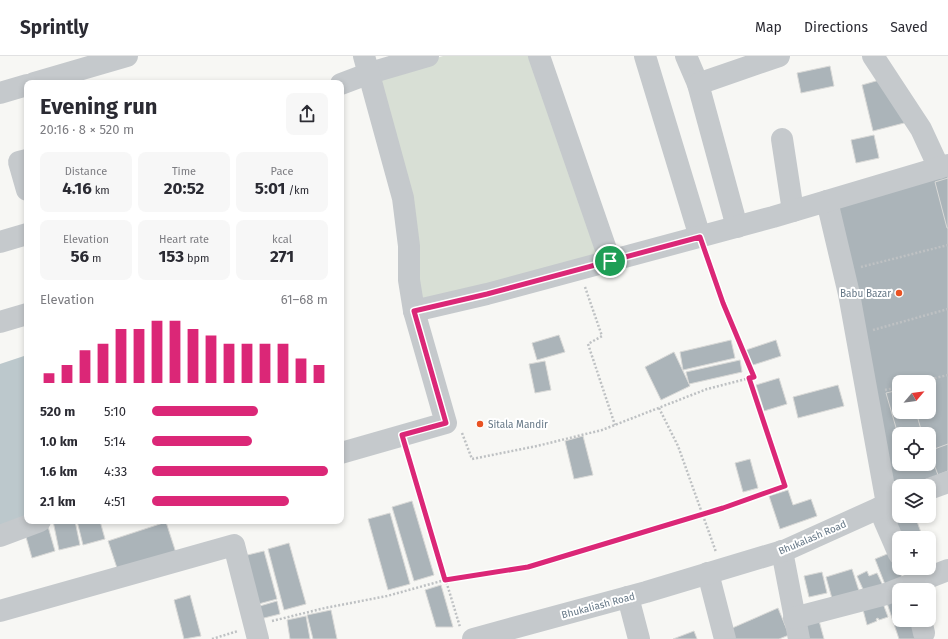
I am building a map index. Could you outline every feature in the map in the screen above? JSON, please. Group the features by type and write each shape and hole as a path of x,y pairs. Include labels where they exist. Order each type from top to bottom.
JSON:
{"street":[{"path":"49,80 127,56"},
{"path":"344,82 367,65 428,56"},
{"path":"540,56 610,261"},
{"path":"645,56 700,237"},
{"path":"686,56 698,84 737,227"},
{"path":"698,84 779,56"},
{"path":"414,311 487,294 737,227 944,166 873,56"},
{"path":"344,452 446,423 414,311 409,280 409,246 403,198 367,65"},
{"path":"0,93 24,86"},
{"path":"782,139 793,211"},
{"path":"15,162 24,183"},
{"path":"827,201 856,335 894,531"},
{"path":"0,242 24,235"},
{"path":"0,322 24,315"},
{"path":"936,486 948,482"},
{"name":"Bhukalash Road","path":"715,571 782,551 888,504"},
{"path":"0,536 32,524"},
{"path":"0,611 234,545 256,632"},
{"path":"782,551 799,639"},
{"path":"794,618 886,594 911,581 948,570"},
{"path":"715,571 725,639"},
{"name":"Bhukaliash Road","path":"467,635 536,631 628,597 715,571"},
{"path":"628,597 639,639"}],"path":[{"path":"446,423 458,423 472,459 602,430 707,389 754,377 723,303 700,237"},
{"path":"843,272 948,245"},
{"path":"579,269 602,336 588,344 615,425"},
{"path":"856,335 948,309"},
{"path":"936,378 948,375"},
{"path":"212,639 256,632 325,608 386,596 445,580 528,567 702,514 785,486 749,378"},
{"path":"659,408 678,446 702,514 715,571"},
{"path":"402,435 445,580 467,635"}],"shaded area":[{"path":"443,56 534,56 603,258 422,302 377,76"},
{"path":"24,356 24,518 0,526 0,364"}],"building":[{"path":"830,66 834,86 801,93 797,73"},
{"path":"883,79 908,122 873,131 862,85"},
{"path":"874,135 879,158 856,163 851,140"},
{"name":"Babu Bazar","path":"948,170 948,472 927,479 892,479 892,490 890,491 833,204"},
{"path":"948,178 948,228 947,228 935,182"},
{"path":"559,335 565,352 537,360 532,343"},
{"path":"731,340 735,358 683,370 680,352"},
{"path":"776,340 781,356 750,366 746,350"},
{"path":"674,352 690,386 661,400 645,367"},
{"path":"740,360 742,372 689,384 686,372"},
{"path":"545,361 551,390 535,393 529,364"},
{"path":"779,378 787,404 764,411 756,385"},
{"path":"838,385 844,406 798,418 793,397"},
{"path":"892,392 892,414 886,393"},
{"path":"894,419 918,419 920,427 896,427"},
{"path":"583,436 593,475 574,479 565,441"},
{"path":"948,444 948,471 938,475 936,470 936,448"},
{"path":"750,459 758,488 743,492 735,463"},
{"path":"788,490 793,505 811,499 817,516 780,529 769,496"},
{"path":"412,501 434,575 414,581 392,507"},
{"path":"390,513 410,584 388,590 368,519"},
{"path":"892,513 892,523 918,523 920,531 895,531 886,515"},
{"path":"47,524 55,551 32,558 24,530"},
{"path":"54,524 76,524 80,545 59,550"},
{"path":"78,524 101,524 105,539 83,545"},
{"path":"160,524 167,524 176,553 118,571 108,541"},
{"path":"289,543 306,604 284,610 268,549"},
{"path":"264,551 277,599 251,606 239,557"},
{"path":"892,552 892,575 901,575 903,580 892,583 892,585 886,587 875,559"},
{"path":"852,569 860,594 833,602 826,577"},
{"path":"867,571 869,576 877,573 885,590 867,598 857,576"},
{"path":"822,572 827,593 809,597 804,576"},
{"path":"441,585 453,627 436,627 425,590"},
{"path":"892,594 892,618 885,597"},
{"path":"190,595 201,636 184,639 174,600"},
{"path":"881,598 888,617 879,620 878,618 876,619 877,621 867,625 861,602"},
{"path":"277,601 280,614 256,620 253,608"},
{"path":"778,608 789,635 779,639 734,639 730,629"},
{"path":"331,610 337,639 313,639 307,615"},
{"path":"306,616 310,639 290,639 287,620"},
{"path":"818,617 824,639 801,639 797,622"},
{"path":"895,627 918,627 922,639 899,639"},
{"path":"694,631 697,639 673,639"}],"place":[{"name":"Babu Bazar","path":"899,293"},
{"name":"Sitala Mandir","path":"480,424"}],"route":[{"path":"700,237 723,303 754,377 749,378 785,486 723,508 528,567 445,580 402,435 446,423 414,311 487,294 610,261 700,237"}]}
